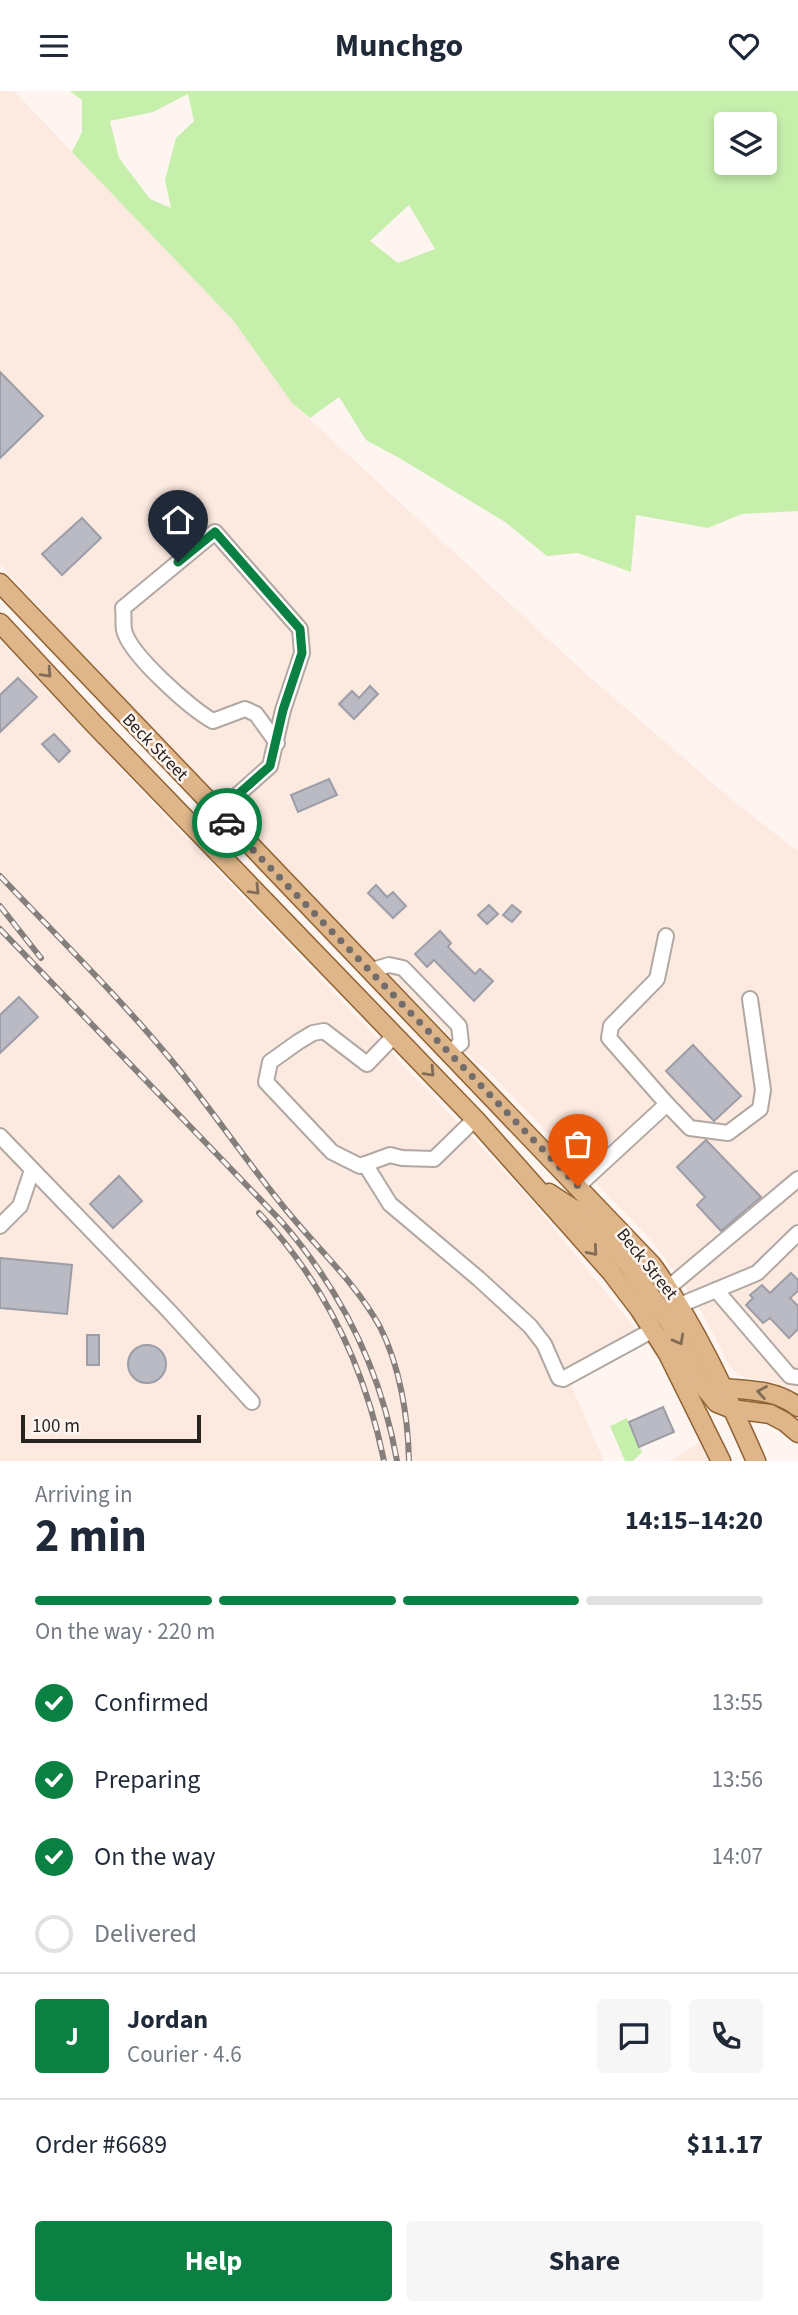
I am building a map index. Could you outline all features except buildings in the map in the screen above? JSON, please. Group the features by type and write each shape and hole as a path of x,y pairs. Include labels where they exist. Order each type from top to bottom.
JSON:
{"main road":[{"name":"Beck Street","path":"0,583 217,813 634,1244 680,1305 723,1388 756,1461"},
{"name":"Beck Street","path":"0,623 475,1119 611,1272 653,1330 721,1461"},
{"path":"532,1181 580,1213 642,1282 670,1323 708,1395 717,1403 733,1409 770,1415 785,1422 798,1433"},
{"path":"723,1388 768,1392 790,1400 798,1407"}],"lane":[{"path":"197,831 270,766 277,743 283,710 302,653 300,629 215,532 123,608 124,632 148,665 198,713 213,721 244,709 256,715 277,743"},
{"path":"666,936 657,979 611,1026 609,1038 690,1128 728,1133 760,1109 763,1090 750,999"},
{"path":"369,971 389,965 403,968 459,1026 461,1043 449,1053"},
{"path":"395,1035 367,1064 324,1031 313,1033 270,1062 266,1082 332,1152 360,1166 390,1155 434,1159 475,1119"},
{"path":"578,1186 667,1104"},
{"path":"0,1136 169,1311 252,1402"},
{"path":"365,1164 390,1204 530,1326 544,1345 559,1378 563,1379 653,1330"},
{"path":"0,1226 20,1206 32,1170"},
{"path":"668,1288 798,1179"},
{"path":"680,1305 757,1273 798,1233"},
{"path":"716,1290 790,1376 798,1377"}],"shaded area":[{"path":"0,91 14,91 232,319 292,403 584,672 738,805 798,851 798,1394 776,1384 738,1375 729,1365 697,1303 652,1241 141,719 0,565"},
{"path":"0,640 525,1193 639,1333 565,1371 604,1461 0,1461"},
{"path":"700,1442 709,1461 670,1461"}],"green space":[{"path":"70,91 798,91 798,511 742,514 708,528 636,515 631,572 578,553 547,556 505,522 366,440 339,397 310,418 292,403 232,319 72,152 82,132 82,100","holes":["188,94 194,121 176,138 165,180 171,208 150,199 119,158 110,121 153,112","409,205 435,249 398,263 370,241"]},
{"path":"627,1418 642,1452 633,1461 625,1461 610,1426"}],"railway":[{"path":"0,876 167,1055 272,1192 360,1296 380,1327 393,1358 405,1410 409,1461"},
{"path":"0,906 41,958"},
{"path":"0,929 303,1247 340,1303 356,1333 381,1395 397,1461"},
{"path":"259,1213 304,1268 339,1328 366,1393 384,1461"}],"way so far":[{"path":"227,823 578,1186"}],"route":[{"path":"178,562 215,532 300,629 302,653 283,710 270,766 217,813 227,823"}]}
